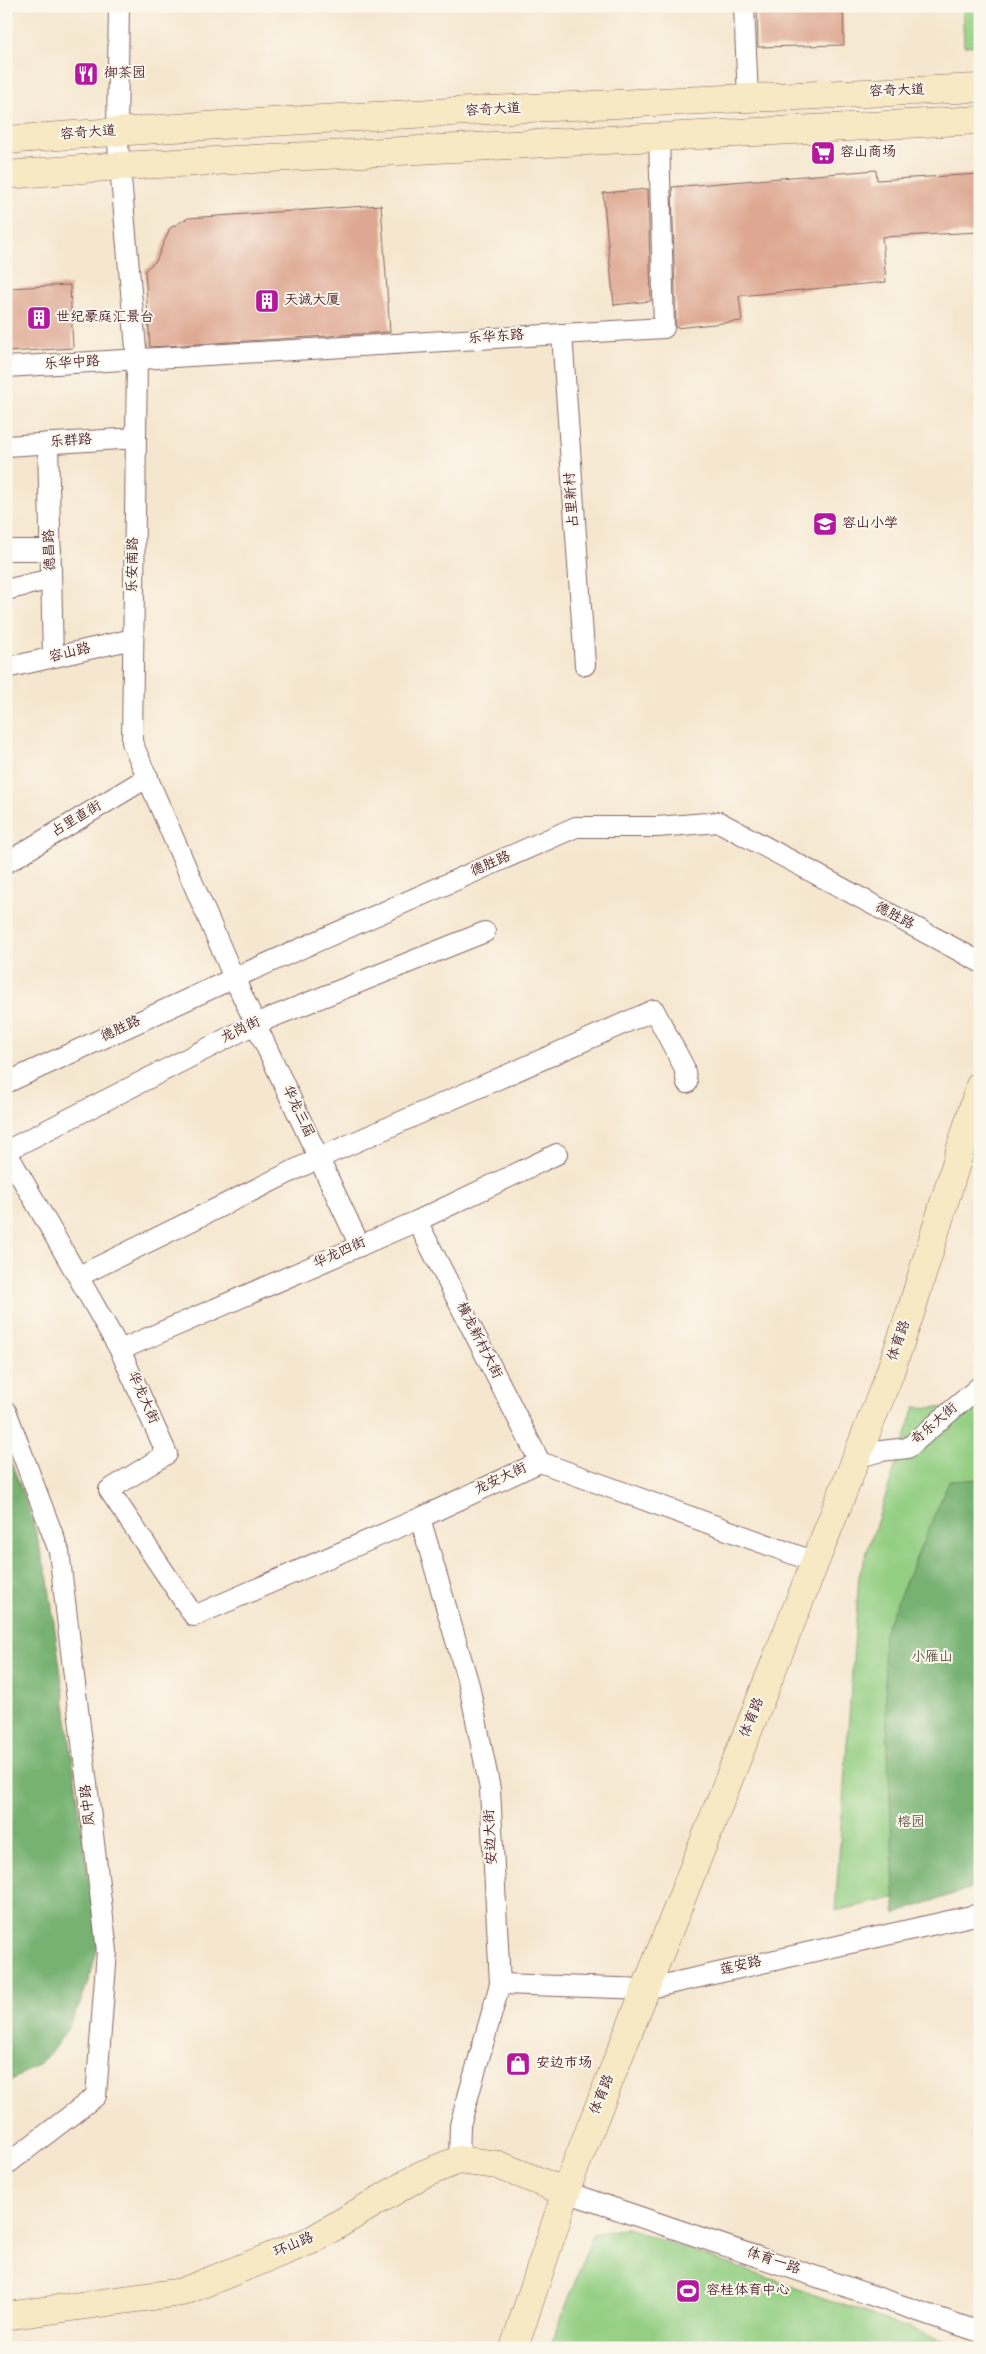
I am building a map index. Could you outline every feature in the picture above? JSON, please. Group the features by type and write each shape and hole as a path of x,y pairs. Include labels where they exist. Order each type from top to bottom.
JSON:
{"main road":[{"name":"容奇大道","path":"6,140 117,132 748,98 980,88"},
{"path":"6,175 120,166 980,120"},
{"name":"体育路","path":"514,2348 566,2192 888,1378 911,1311 980,1085"},
{"name":"环山路","path":"6,2316 182,2292 312,2240 421,2175 460,2160 498,2165 566,2192"}],"street":[{"name":"乐安南路","path":"119,6 117,132 138,360 132,742 234,978"},
{"path":"744,6 748,98"},
{"name":"乐华东路","path":"138,360 664,328 659,137"},
{"name":"占里新村","path":"562,334 585,665"},
{"name":"乐华中路","path":"6,367 138,360"},
{"name":"乐群路","path":"6,446 136,438"},
{"name":"德昌路","path":"48,443 54,657"},
{"path":"6,550 50,550"},
{"path":"6,590 51,579"},
{"name":"容山路","path":"6,668 133,639"},
{"name":"占里直街","path":"6,863 148,777"},
{"name":"德胜路","path":"6,1083 234,978 576,827 656,827 719,822 980,962"},
{"name":"龙岗街","path":"6,1151 255,1024 485,932"},
{"name":"华龙三届","path":"234,978 360,1246"},
{"path":"79,1276 318,1158 654,1010 684,1067 687,1083"},
{"name":"华龙大街","path":"6,1151 120,1350 167,1454 109,1490 194,1616"},
{"name":"华龙四街","path":"120,1350 417,1221 557,1154"},
{"name":"横龙新村大街","path":"417,1221 540,1462"},
{"name":"奇乐大街","path":"856,1458 881,1451 908,1448 980,1386"},
{"name":"凤中路","path":"6,1411 59,1551 107,1951 96,2096 6,2165"},
{"name":"龙安大街","path":"194,1616 420,1518 540,1462 815,1562"},
{"name":"安边大街","path":"420,1518 469,1684 490,1789 500,1984 460,2125 460,2160"},
{"name":"莲安路","path":"500,1984 646,1988 980,1914"},
{"name":"体育一路","path":"566,2192 980,2332"}],"green space":[{"path":"962,6 980,6 980,45 964,46"},
{"name":"榕园","path":"915,1407 980,1409 980,1879 835,1911 859,1576"},
{"path":"6,1448 32,1518 48,1579 98,1946 80,2004 58,2043 34,2067 6,2084"},
{"name":"小雁山","path":"980,1479 980,1885 895,1914 883,1635 949,1481"},
{"name":"容桂体育中心","path":"628,2228 961,2347 550,2348 593,2234"}],"building":[{"path":"757,6 843,6 844,45 758,47"},
{"name":"容山商场","path":"876,170 877,180 980,174 980,232 882,237 886,282 739,296 742,321 676,328 672,187"},
{"path":"648,189 651,301 614,305 603,193"},
{"name":"天诚大厦","path":"381,205 390,332 150,347 145,270 156,261 170,228 188,218"},
{"name":"世纪豪庭汇景台","path":"70,285 73,348 6,352 6,288"}],"place":[{"name":"御茶园","path":"86,74"},
{"name":"容山商场","path":"823,153"},
{"name":"天诚大厦","path":"267,301"},
{"name":"世纪豪庭汇景台","path":"39,318"},
{"name":"容山小学","path":"825,524"},
{"name":"安边市场","path":"518,2064"},
{"name":"容桂体育中心","path":"688,2291"}]}
